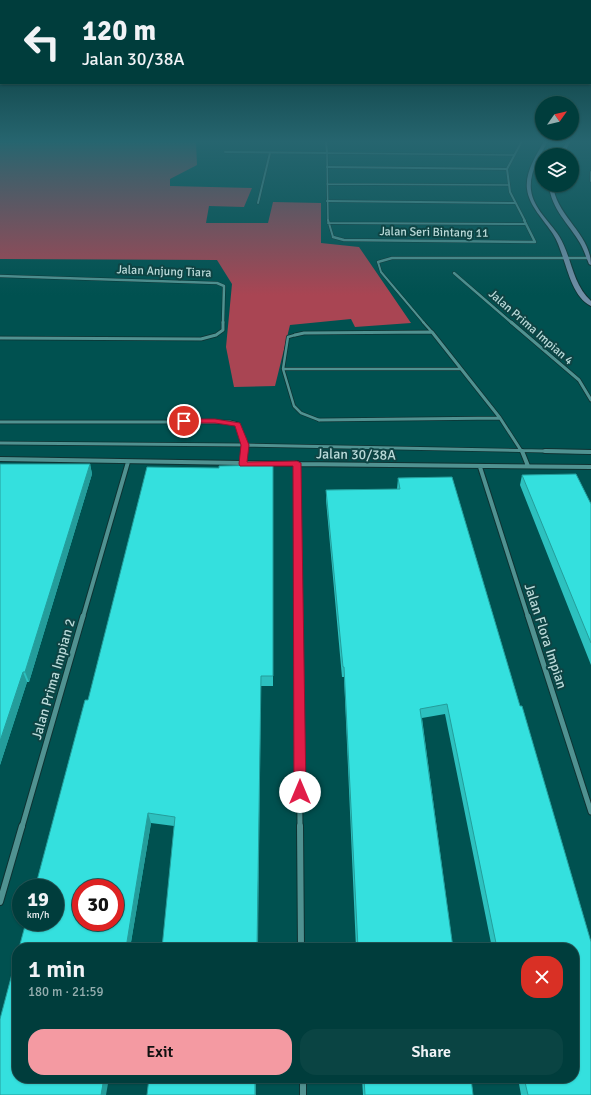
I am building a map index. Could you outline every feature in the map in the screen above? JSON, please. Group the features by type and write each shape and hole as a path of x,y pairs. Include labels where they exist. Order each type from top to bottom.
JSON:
{"street":[{"path":"258,203 261,192"},
{"path":"510,192 526,224"},
{"path":"530,192 534,203 559,242 577,288 591,304"},
{"path":"551,192 556,204 582,242 590,261"},
{"path":"327,201 515,203"},
{"name":"Jalan Seri Bintang 11","path":"333,237 344,240 535,242 526,224"},
{"path":"378,262 392,258 566,257 590,261"},
{"name":"Jalan Prima Impian 4","path":"454,273 579,380 591,400"},
{"name":"Jalan Anjung Tiara","path":"0,276 217,283 224,286 223,330 216,335 201,339 0,338"},
{"path":"295,335 432,332 500,418 522,451 528,466"},
{"path":"319,420 500,418"},
{"path":"0,422 230,422 238,424 245,445 243,464"},
{"name":"Jalan 30/38A","path":"0,443 245,445 591,452"},
{"name":"Jalan 30/38A","path":"0,459 243,464 297,463 480,467 591,467"},
{"name":"Jalan Prima Impian 2","path":"0,902 128,462"},
{"path":"297,463 301,943"},
{"name":"Jalan Flora Impian","path":"480,467 591,812"},
{"path":"302,1083 303,1095"}],"lane":[{"path":"327,192 328,223 333,237"},
{"path":"328,223 526,224"},
{"path":"378,262 381,272 432,332"},
{"path":"295,335 288,337 283,369 294,406 301,413 319,420"},
{"path":"283,369 460,369"}],"shaded area":[{"path":"0,192 250,192 244,207 209,206 206,223 268,223 273,202 321,203 321,243 359,247 411,323 355,327 351,319 290,325 275,386 234,387 226,347 232,284 217,260 0,259"}],"building":[{"path":"0,464 90,464 25,672 23,672 0,741"},
{"path":"273,465 273,676 261,676 257,943 162,943 175,817 148,813 127,943 20,943 24,931 64,931 64,879 37,879 85,700 88,700 147,467 219,468 219,466"},
{"path":"576,474 591,504 591,643 522,475"},
{"path":"452,477 520,706 522,706 591,942 591,1095 528,1095 525,1083 579,1083 579,943 496,943 447,704 420,709 452,943 358,943 344,667 326,490 400,489 398,478"},
{"path":"12,974 12,1083 103,1083 101,1095 0,1095 0,1019"},
{"path":"148,1083 255,1083 255,1095 147,1095"},
{"path":"364,1083 472,1083 473,1095 365,1095"}],"route":[{"path":"184,421 215,421 238,424 245,445 243,464 297,463 300,792"}]}
